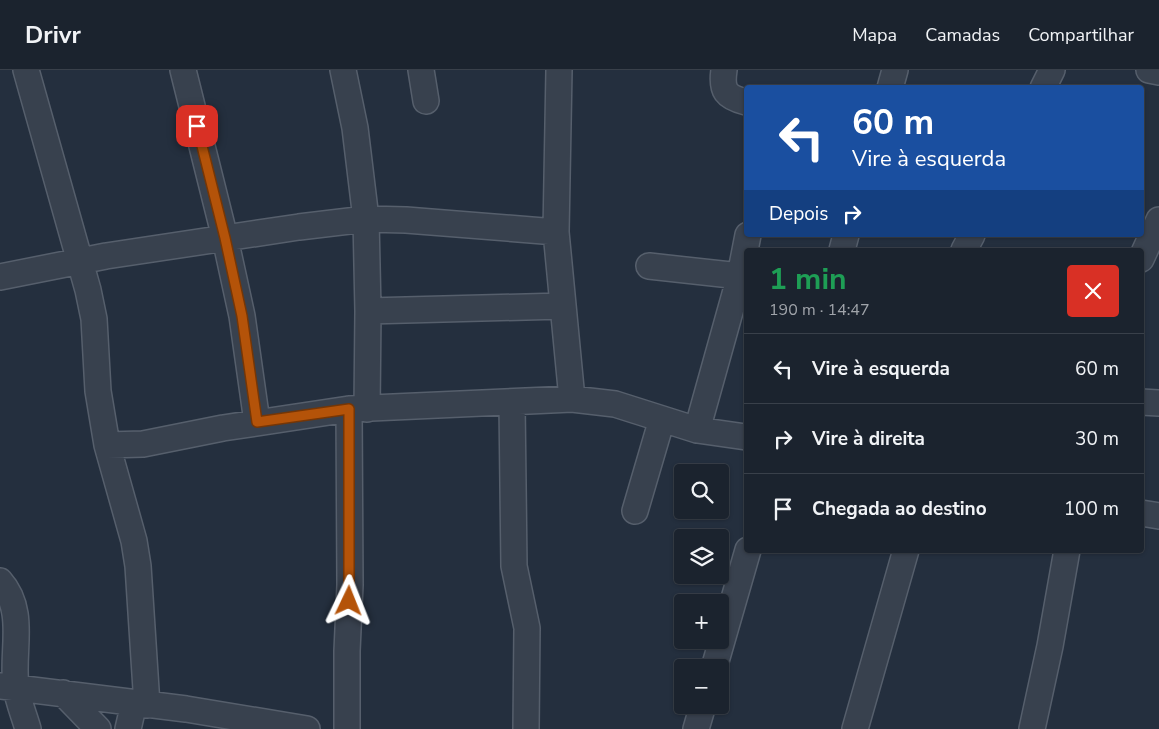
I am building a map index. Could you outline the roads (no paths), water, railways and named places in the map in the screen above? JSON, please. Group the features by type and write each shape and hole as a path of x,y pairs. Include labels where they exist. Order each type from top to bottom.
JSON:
{"street":[{"path":"26,70 88,290 94,319 98,391 107,445 134,541 138,566 140,704 128,729"},
{"path":"183,70 225,238 242,316 257,422"},
{"path":"343,70 355,128 366,219 368,311 358,409 347,651 347,729"},
{"path":"421,70 426,101"},
{"path":"559,70 556,232 572,399"},
{"path":"724,70 723,83 727,94 731,98 744,101"},
{"path":"891,85 895,70"},
{"path":"1149,70 1159,72"},
{"path":"0,277 80,261 225,238 366,219 406,220 556,232"},
{"path":"1144,253 1159,220"},
{"path":"697,430 744,256"},
{"path":"649,266 740,276"},
{"path":"368,311 562,306"},
{"path":"107,445 143,444 257,422 358,409 572,399 615,404 697,430 744,437"},
{"path":"1144,402 1159,404"},
{"path":"512,403 514,566 528,628 526,729"},
{"path":"635,511 662,418"},
{"path":"1144,514 1159,516"},
{"path":"717,659 747,553"},
{"path":"855,729 905,553"},
{"path":"1032,729 1050,646 1066,553"},
{"path":"0,582 11,595 16,617 8,687 28,729"},
{"path":"8,687 140,704 188,719 307,729"},
{"path":"63,693 98,729"},
{"path":"696,729 700,714"}]}
